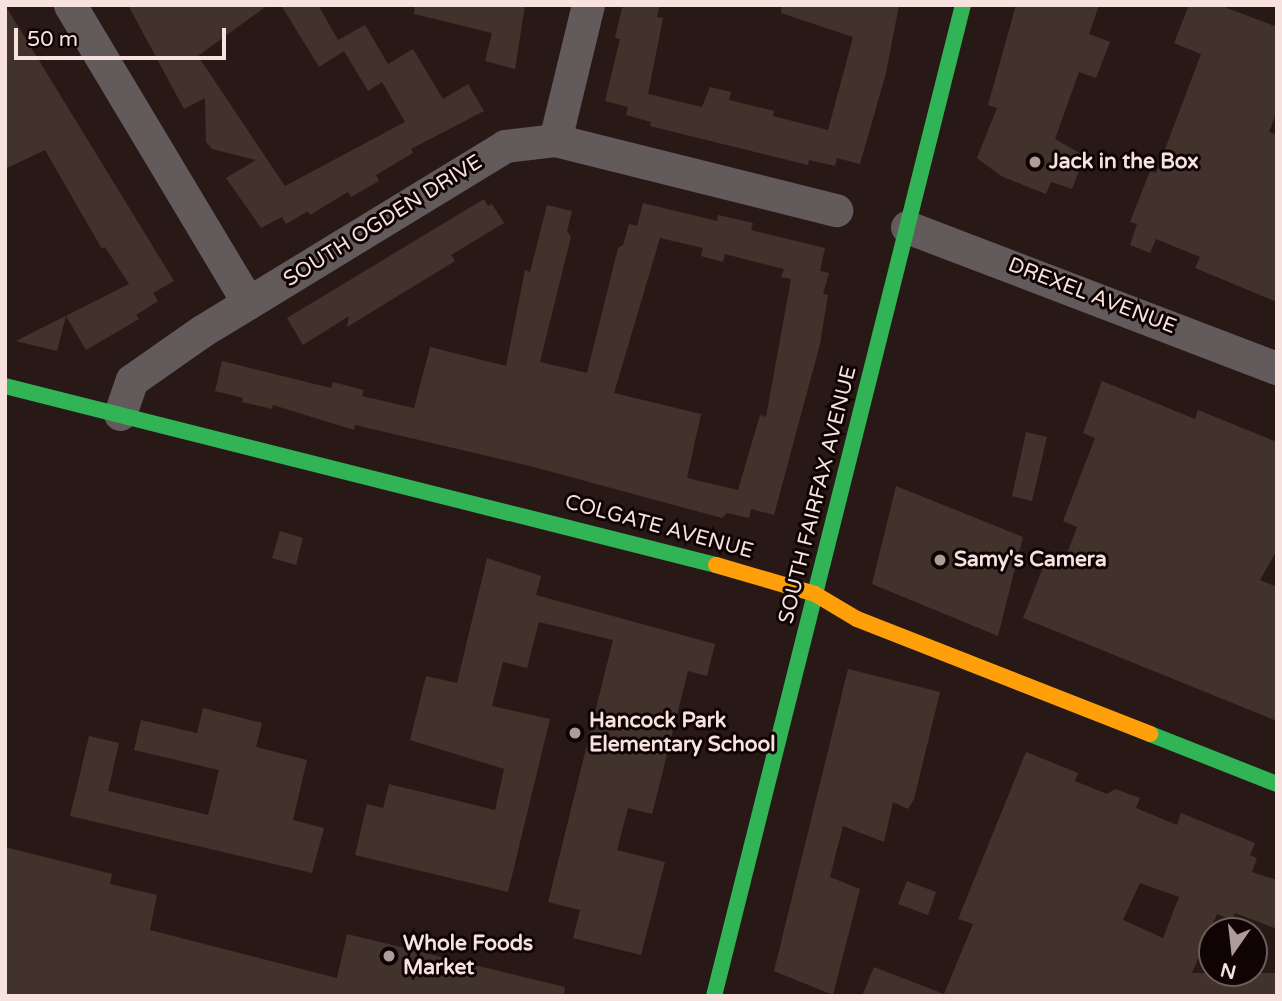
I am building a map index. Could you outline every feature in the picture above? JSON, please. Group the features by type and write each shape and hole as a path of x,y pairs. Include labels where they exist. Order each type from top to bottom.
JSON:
{"street":[{"path":"70,5 248,303"},
{"path":"588,5 555,140 835,210"},
{"name":"SOUTH FAIRFAX AVENUE","path":"714,996 963,5"},
{"name":"SOUTH OGDEN DRIVE","path":"120,414 132,380 248,303 505,145 555,140"},
{"name":"DREXEL AVENUE","path":"907,227 1277,368"},
{"name":"COLGATE AVENUE","path":"5,386 546,520 815,594 856,619 1277,784"}],"building":[{"path":"5,5 174,281 153,293 158,301 136,315 139,319 86,350 66,316 57,351 16,341 129,284 105,247 102,249 45,150 5,169"},
{"path":"128,5 268,5 198,56 285,186 405,122 382,82 368,91 344,51 319,67 281,5 318,5 338,40 365,25 388,64 413,49 443,99 468,84 484,111 411,149 413,153 376,175 379,181 351,197 348,192 310,215 308,211 286,224 282,217 261,228 226,178 256,160 212,149 206,142 205,98 184,109"},
{"path":"415,5 525,5 515,69 485,61 492,33 414,14"},
{"path":"628,5 660,5 657,17 663,18 648,94 702,107 710,87 731,92 729,100 774,111 773,116 828,130 853,37 781,13 782,5 899,5 886,73 860,164 837,158 835,166 809,160 808,165 650,126 651,122 626,115 628,107 605,101 620,39 615,38 622,8"},
{"path":"1016,5 1099,5 1089,34 1110,42 1096,78 1079,72 1055,139 1085,156 1072,189 1051,182 1046,194 1001,176 977,158 997,108 988,105"},
{"path":"1189,5 1219,5 1277,27 1277,111 1269,132 1277,135 1277,302 1195,268 1200,257 1156,239 1150,253 1130,245 1137,224 1130,222 1150,171 1156,173 1201,54 1174,43"},
{"path":"484,199 488,206 492,204 504,223 451,255 455,261 347,327 349,316 303,345 287,318"},
{"path":"643,203 717,221 718,215 753,223 751,230 825,248 820,271 829,273 823,294 828,295 820,344 774,515 751,509 749,518 727,513 722,518 530,466 355,425 354,430 273,405 272,409 242,402 243,398 215,391 222,361 331,388 333,382 364,390 362,396 414,408 430,347 506,366 525,270 530,272 547,205 572,211 567,231 571,237 540,362 587,373 618,248 623,245 629,224 637,226","holes":["660,238 703,248 701,256 723,262 725,254 784,269 781,277 791,279 766,417 760,415 738,490 687,478 701,414 614,393"]},
{"path":"1102,381 1195,419 1198,410 1277,442 1277,550 1260,580 1277,587 1277,721 1023,618 1044,565 1061,570 1077,527 1063,521 1095,438 1083,433"},
{"path":"1026,432 1047,437 1032,501 1012,496"},
{"path":"896,486 1023,537 998,636 872,584"},
{"path":"280,531 303,538 296,565 272,558"},
{"path":"487,558 541,576 536,595 715,644 707,676 688,671 652,814 628,808 617,850 665,862 641,955 573,938 580,910 548,902 613,640 539,622 527,668 503,662 492,706 550,719 508,892 355,855 367,804 383,808 389,784 495,810 504,769 410,740 426,676 457,683"},
{"path":"848,669 940,692 914,799 908,809 893,802 884,842 843,826 830,877 860,889 833,995 774,971"},
{"path":"203,708 262,723 256,747 307,760 293,820 324,828 312,873 70,816 89,736 119,743 108,791 208,815 219,770 134,750 141,720 197,733"},
{"path":"1026,752 1078,773 1075,781 1107,794 1115,789 1140,798 1136,808 1177,825 1181,813 1255,843 1250,855 1257,858 1252,872 1277,880 1277,929 1268,926 1268,917 1246,917 1235,913 1233,917 1217,914 1216,917 1198,917 1198,959 1192,973 1198,973 1198,987 1268,987 1268,973 1277,973 1277,996 862,996 874,967 944,994 973,924 958,919","holes":["1140,883 1179,897 1163,938 1123,920"]},
{"path":"5,847 112,874 110,884 157,895 150,930 337,978 347,934 565,987 564,996 5,996"},
{"path":"907,881 936,892 928,915 898,904"}],"traffic: fast":[{"path":"714,996 963,5"},
{"path":"5,386 716,565"},
{"path":"1150,734 1277,784"}],"traffic: slow":[{"path":"716,565 815,594 857,619 1150,734"}],"place":[{"name":"Jack in the Box","path":"1035,162"},
{"name":"Samy's Camera","path":"940,560"},
{"name":"Hancock Park Elementary School","path":"575,733"},
{"name":"Whole Foods Market","path":"389,956"}]}
